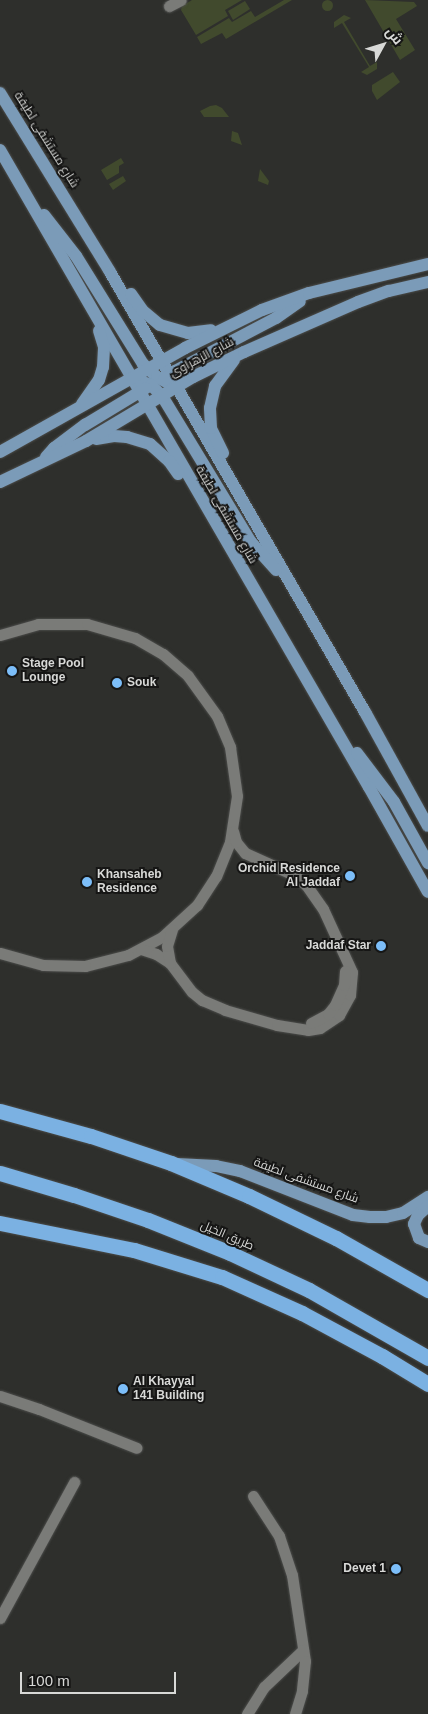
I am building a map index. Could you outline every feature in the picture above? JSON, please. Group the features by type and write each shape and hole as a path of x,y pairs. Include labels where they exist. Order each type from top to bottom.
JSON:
{"highway":[{"path":"0,1111 91,1136 171,1164 249,1196 336,1238 428,1290"},
{"name":"طريق الخيل","path":"0,1173 148,1220 230,1253 309,1290 428,1358"},
{"path":"0,1223 134,1250 222,1277 302,1313 382,1356 428,1384"}],"main road":[{"name":"شارع مستشفى لطيفة","path":"0,93 110,272 161,362"},
{"path":"0,150 132,378"},
{"path":"25,194 76,256 156,383 250,541 269,563 286,578"},
{"name":"شارع الزهراوى","path":"161,362 226,326 309,293 428,264"},
{"path":"110,272 121,281 142,310 160,325 188,333 226,326"},
{"name":"شارع الزهراوى","path":"176,387 244,352 358,302 397,289 428,282"},
{"path":"41,463 70,436 156,383 276,318 309,293"},
{"path":"73,413 92,392 103,367 104,347 92,309"},
{"path":"231,484 228,463 212,428 210,408 215,386 223,373 244,352"},
{"path":"0,482 86,441 148,405 161,362"},
{"path":"0,452 73,413 132,378 176,387"},
{"name":"شارع مستشفى لطيفة","path":"176,387 366,712 428,826"},
{"name":"شارع مستشفى لطيفة","path":"148,405 202,502 427,888"},
{"path":"86,441 114,436 134,438 150,444 170,461 187,489 202,502"},
{"path":"333,727 375,776 394,802 428,863"},
{"path":"418,808 428,817"},
{"name":"شارع مستشفى لطيفة","path":"171,1164 216,1166 240,1171 353,1215 370,1218 403,1213 428,1196"},
{"path":"428,1206 418,1215 414,1224 419,1238 428,1242"}],"street":[{"path":"169,6 181,0"},
{"path":"0,954 29,963 70,966 99,963 141,949 172,930 197,905 222,866 233,829 237,796 230,747 209,701 176,664 149,645 104,627 54,623 2,633"},
{"path":"141,949 156,954 170,963 192,992 213,1006 308,1030 320,1028 330,1022 346,1006 350,995 352,972 340,942 319,903 306,885 282,868 251,856 240,848 233,829"},
{"path":"222,866 232,858 251,856"},
{"path":"170,963 168,946 172,930"},
{"path":"0,1396 39,1409 137,1448"},
{"path":"0,1618 74,1482"},
{"path":"253,1496 272,1522 285,1549 292,1575 303,1650 303,1681 295,1714"},
{"path":"247,1714 264,1688 303,1650"}],"green space":[{"path":"192,0 242,0 225,10 228,16 196,35 181,10 182,6"},
{"path":"284,0 292,0 226,39 222,33 201,44 197,37 229,18 232,22 251,11 255,17"},
{"path":"325,0 329,0 332,5 331,9 325,10 322,7 322,3"},
{"path":"365,0 414,2 417,6 396,19 415,50 400,60"},
{"path":"245,1 250,9 233,20 228,11"},
{"path":"344,15 351,18 344,22 370,66 377,62 377,69 367,75 361,72 369,67 342,23 334,28 334,22"},
{"path":"393,72 400,82 377,100 372,91 372,85"},
{"path":"216,105 222,108 229,117 204,117 200,111"},
{"path":"232,131 238,133 242,145 231,141"},
{"path":"121,158 124,163 119,166 119,173 107,180 101,170"},
{"path":"260,169 269,181 268,185 258,181"},
{"path":"123,176 126,181 113,190 109,184"}],"place":[{"name":"Stage Pool Lounge","path":"12,671"},
{"name":"Souk","path":"117,683"},
{"name":"Orchid Residence Al Jaddaf","path":"350,876"},
{"name":"Khansaheb Residence","path":"87,882"},
{"name":"Jaddaf Star","path":"381,946"},
{"name":"Al Khayyal 141 Building","path":"123,1389"},
{"name":"Devet 1","path":"396,1569"}]}
